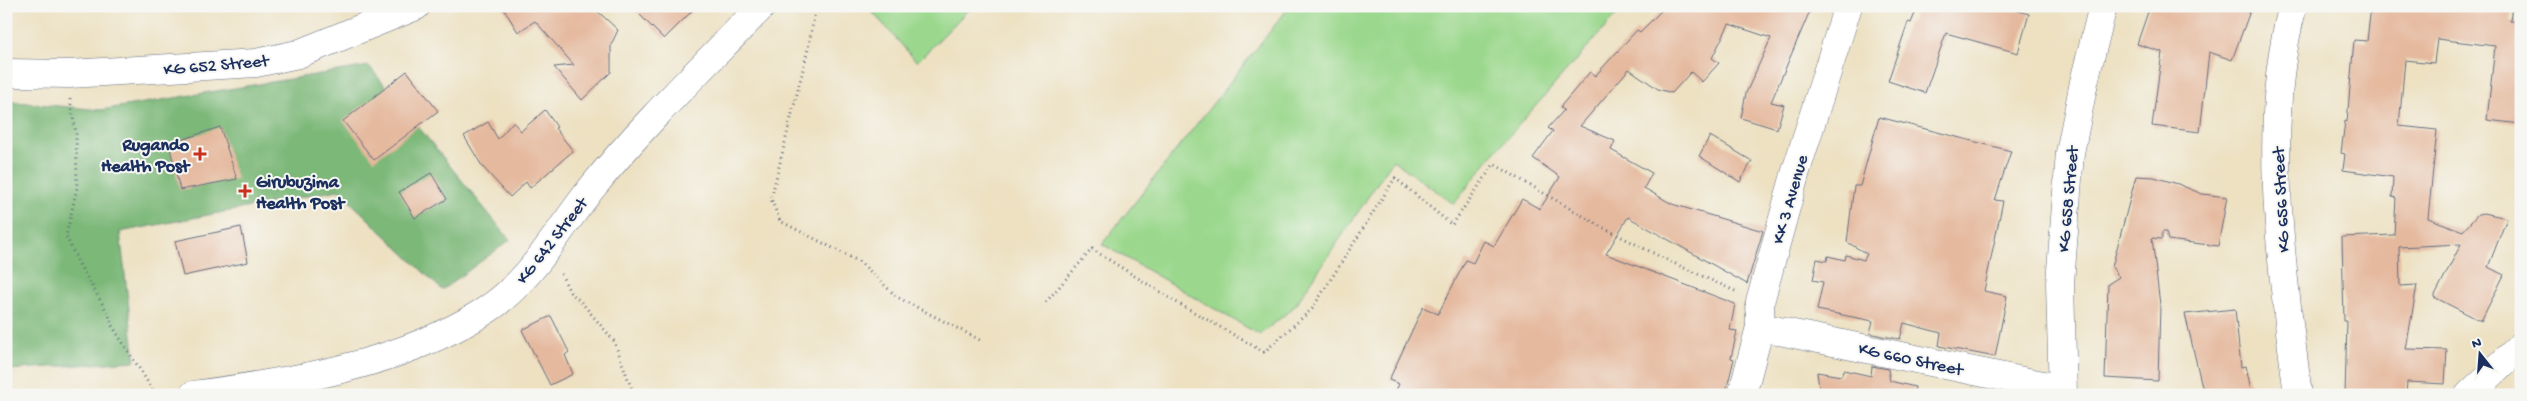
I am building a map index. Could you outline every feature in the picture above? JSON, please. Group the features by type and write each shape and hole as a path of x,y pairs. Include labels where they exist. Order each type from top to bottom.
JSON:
{"street":[{"name":"KG 652 Street","path":"6,73 69,74 256,63 298,54 416,6"},
{"name":"KG 642 Street","path":"193,395 372,362 438,338 487,310 522,280 591,189 629,144 762,6"},
{"name":"KK 3 Avenue","path":"1742,395 1796,171 1848,6"},
{"name":"KG 658 Street","path":"2062,392 2060,283 2070,153 2084,82 2103,6"},
{"name":"KG 656 Street","path":"2293,6 2284,39 2277,110 2278,203 2286,300 2298,395"},
{"name":"KG 660 Street","path":"1760,314 2062,392"},
{"path":"2469,395 2521,346"}],"path":[{"path":"816,6 808,49 771,199 780,221 860,262 897,296 982,341"},
{"path":"69,74 68,88 76,133 76,188 66,236 79,264 110,315 111,324 156,395"},
{"path":"1046,302 1092,250 1176,302 1264,352 1312,308 1395,178 1452,225 1494,164 1600,226 1667,260 1760,314"},
{"path":"548,246 570,292 582,303 614,341 634,395"}],"green space":[{"path":"867,6 972,6 917,62"},
{"path":"1290,6 1624,6 1494,153 1454,204 1393,160 1294,307 1260,335 1102,244"},
{"path":"369,66 510,240 442,290 338,190 120,232 135,361 6,370 6,101 101,110"}],"building":[{"path":"502,6 592,6 618,30 611,45 611,72 582,100 554,67 574,65 535,21 518,32"},
{"path":"631,6 697,6 664,39"},
{"path":"1666,6 1812,6 1771,102 1784,105 1777,129 1741,118 1746,93 1771,38 1729,24 1712,58 1719,63 1702,82 1691,72 1672,93 1658,89 1629,69 1580,126 1615,141 1611,150 1652,173 1644,188 1672,204 1763,231 1747,284 1628,217 1606,254 1735,304 1730,330 1737,331 1731,358 1734,359 1725,395 1394,395 1399,384 1389,380 1423,307 1438,314 1466,260 1473,263 1484,241 1494,246 1522,199 1540,209 1560,177 1533,158 1553,131 1548,128 1564,110 1560,107 1590,72 1595,76 1637,30 1640,32"},
{"path":"1918,6 2001,6 2029,14 2018,53 1946,33 1925,93 1888,81 1908,22 1911,23"},
{"path":"2150,6 2252,6 2232,60 2209,52 2200,132 2152,126 2162,52 2137,44"},
{"path":"2371,6 2512,6 2510,21 2521,22 2521,124 2487,120 2495,46 2437,39 2434,63 2405,60 2399,126 2437,130 2428,218 2463,231 2478,214 2484,213 2507,218 2488,267 2504,275 2481,321 2434,297 2461,244 2399,247 2400,286 2417,285 2406,349 2447,350 2445,384 2407,382 2406,395 2345,395 2347,321 2344,321 2342,237 2394,235 2396,198 2392,197 2393,177 2343,170 2345,154 2341,153 2345,121 2347,122 2354,40 2367,41"},
{"path":"407,71 438,111 374,160 343,121"},
{"path":"545,110 557,127 555,128 573,151 530,188 526,182 510,197 482,166 464,136 488,122 498,139 513,122 521,131"},
{"path":"1879,117 2011,151 1995,200 2003,201 1984,291 2007,296 1995,357 1939,346 1941,333 1904,323 1900,339 1870,333 1873,321 1817,310 1823,282 1813,280 1817,259 1827,261 1828,256 1845,260 1846,255 1864,260 1867,254 1847,242 1854,186 1860,186"},
{"path":"220,127 237,179 180,190 169,144"},
{"path":"1710,136 1752,161 1740,182 1699,156"},
{"path":"431,173 447,199 415,218 399,192"},
{"path":"2136,176 2154,177 2202,194 2227,197 2218,246 2168,240 2166,232 2162,232 2162,239 2152,238 2160,305 2158,381 2105,378 2108,284 2119,277 2112,267"},
{"path":"241,227 248,262 183,276 175,241"},
{"path":"2235,309 2241,367 2246,366 2252,395 2204,395 2185,314"},
{"path":"551,316 569,352 565,355 573,374 550,385 522,330"},
{"path":"1872,366 1888,369 1890,381 1915,387 1914,395 1820,395 1817,372 1841,376 1844,370 1871,376"}],"place":[{"name":"Rugando Health Post","path":"200,154"},
{"name":"Girubuzima Health Post","path":"245,191"}]}
